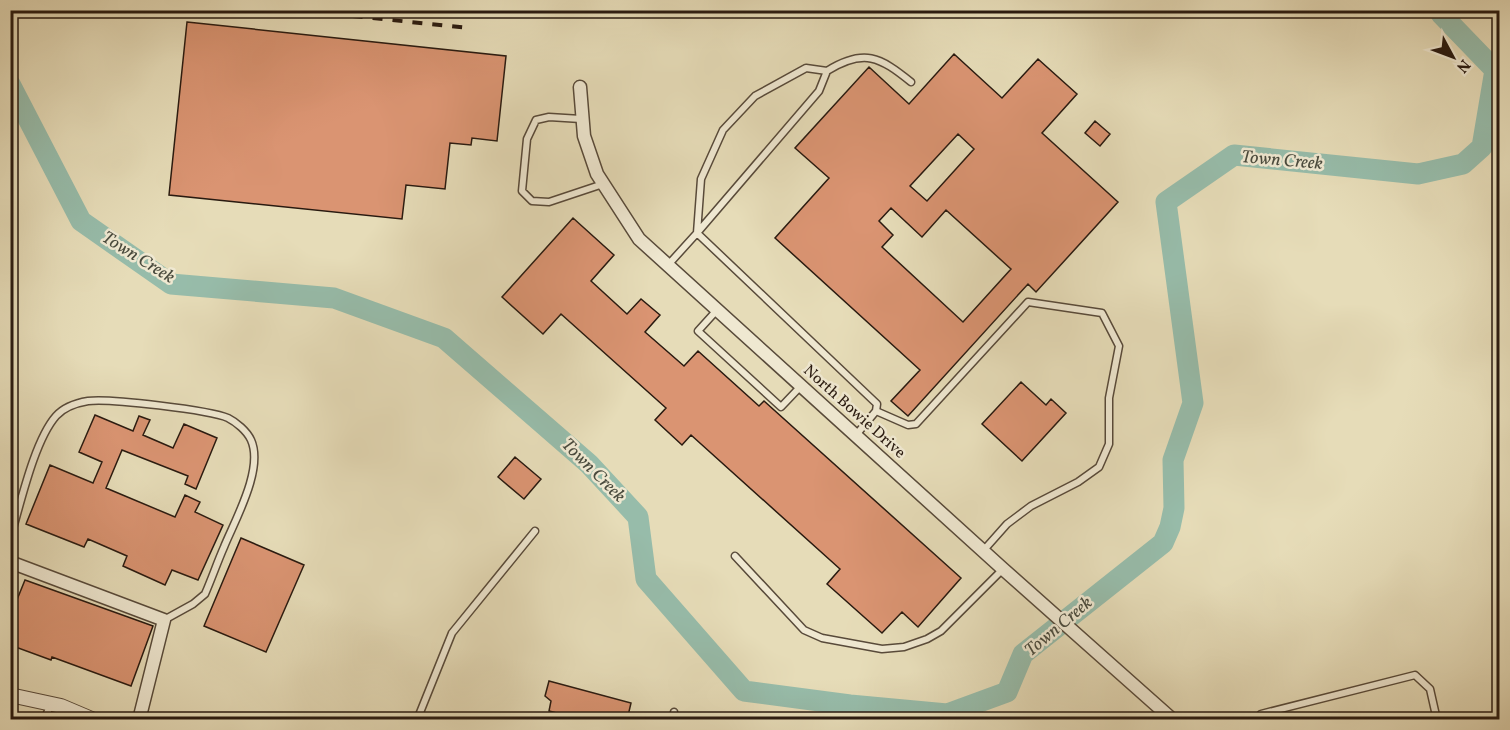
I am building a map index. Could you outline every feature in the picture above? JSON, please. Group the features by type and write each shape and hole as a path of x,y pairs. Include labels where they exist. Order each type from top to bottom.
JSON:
{"street":[{"name":"North Bowie Drive","path":"580,87 584,136 597,174 639,239 1173,720"},
{"path":"10,562 164,620 139,720"},
{"path":"10,695 51,704 94,720"}],"lane":[{"path":"696,233 700,178 723,130 755,96 806,68 827,71 841,63 859,58 875,59 888,64 911,82"},
{"path":"668,265 819,91 827,71"},
{"path":"581,119 549,117 536,120 527,139 522,191 532,201 549,202 603,184"},
{"path":"696,233 877,404 876,411 855,435"},
{"path":"876,411 908,425 916,424 1028,302 1102,313 1119,346 1109,398 1109,444 1099,467 1078,482 1031,506 1007,524 983,551"},
{"path":"717,310 698,330 782,406 801,386"},
{"path":"10,539 44,432 57,415 70,405 90,401 118,402 208,412 228,418 241,427 251,440 255,459 251,479 205,594 164,620"},
{"path":"417,720 452,633 535,531"},
{"path":"735,556 804,630 822,638 882,649 904,647 941,631 1003,569"},
{"path":"1256,720 1261,714 1415,675 1430,689 1437,720"},
{"path":"44,720 51,704"},
{"path":"673,720 674,711"}],"building":[{"path":"187,22 506,56 497,141 472,138 471,145 450,143 445,189 406,185 402,219 169,195"},
{"path":"954,54 1002,98 1038,59 1077,94 1042,133 1118,202 1036,292 1028,284 908,416 891,401 920,370 775,238 829,178 795,148 869,67 909,104","holes":["958,134 974,149 927,201 910,186","891,208 922,237 946,210 1011,269 963,322 882,247 893,235 879,221"]},
{"path":"1095,121 1110,134 1100,146 1085,133"},
{"path":"573,218 614,255 591,281 627,314 641,299 660,315 645,332 684,366 698,351 759,406 764,401 961,578 918,627 902,612 882,633 827,584 840,569 691,435 682,445 655,420 666,408 561,314 543,334 502,297"},
{"path":"1021,382 1046,405 1051,399 1066,413 1022,461 982,424"},
{"path":"95,415 133,431 139,416 150,420 143,435 173,448 184,424 217,438 196,489 185,484 188,476 122,450 106,488 175,517 185,495 200,502 195,512 223,525 198,580 172,570 165,585 123,566 127,556 88,539 84,547 26,524 50,465 93,483 102,462 79,452"},
{"path":"515,457 541,479 524,499 498,477"},
{"path":"241,538 304,565 266,652 204,626"},
{"path":"25,580 153,626 131,686 52,657 51,660 10,645 10,617"},
{"path":"549,681 631,703 627,720 584,720 549,711 551,701 545,696"}],"waterway":[{"name":"Town Creek","path":"10,84 81,221 171,284 334,298 444,338 589,464 638,517 646,579 744,691 850,705 947,714 1007,692 1023,654 1163,543 1170,527 1174,508 1173,460 1193,403 1166,202 1234,155 1418,174 1463,164 1482,147 1495,70 1441,14 1442,10"}],"railway":[{"path":"293,10 470,28"}]}
